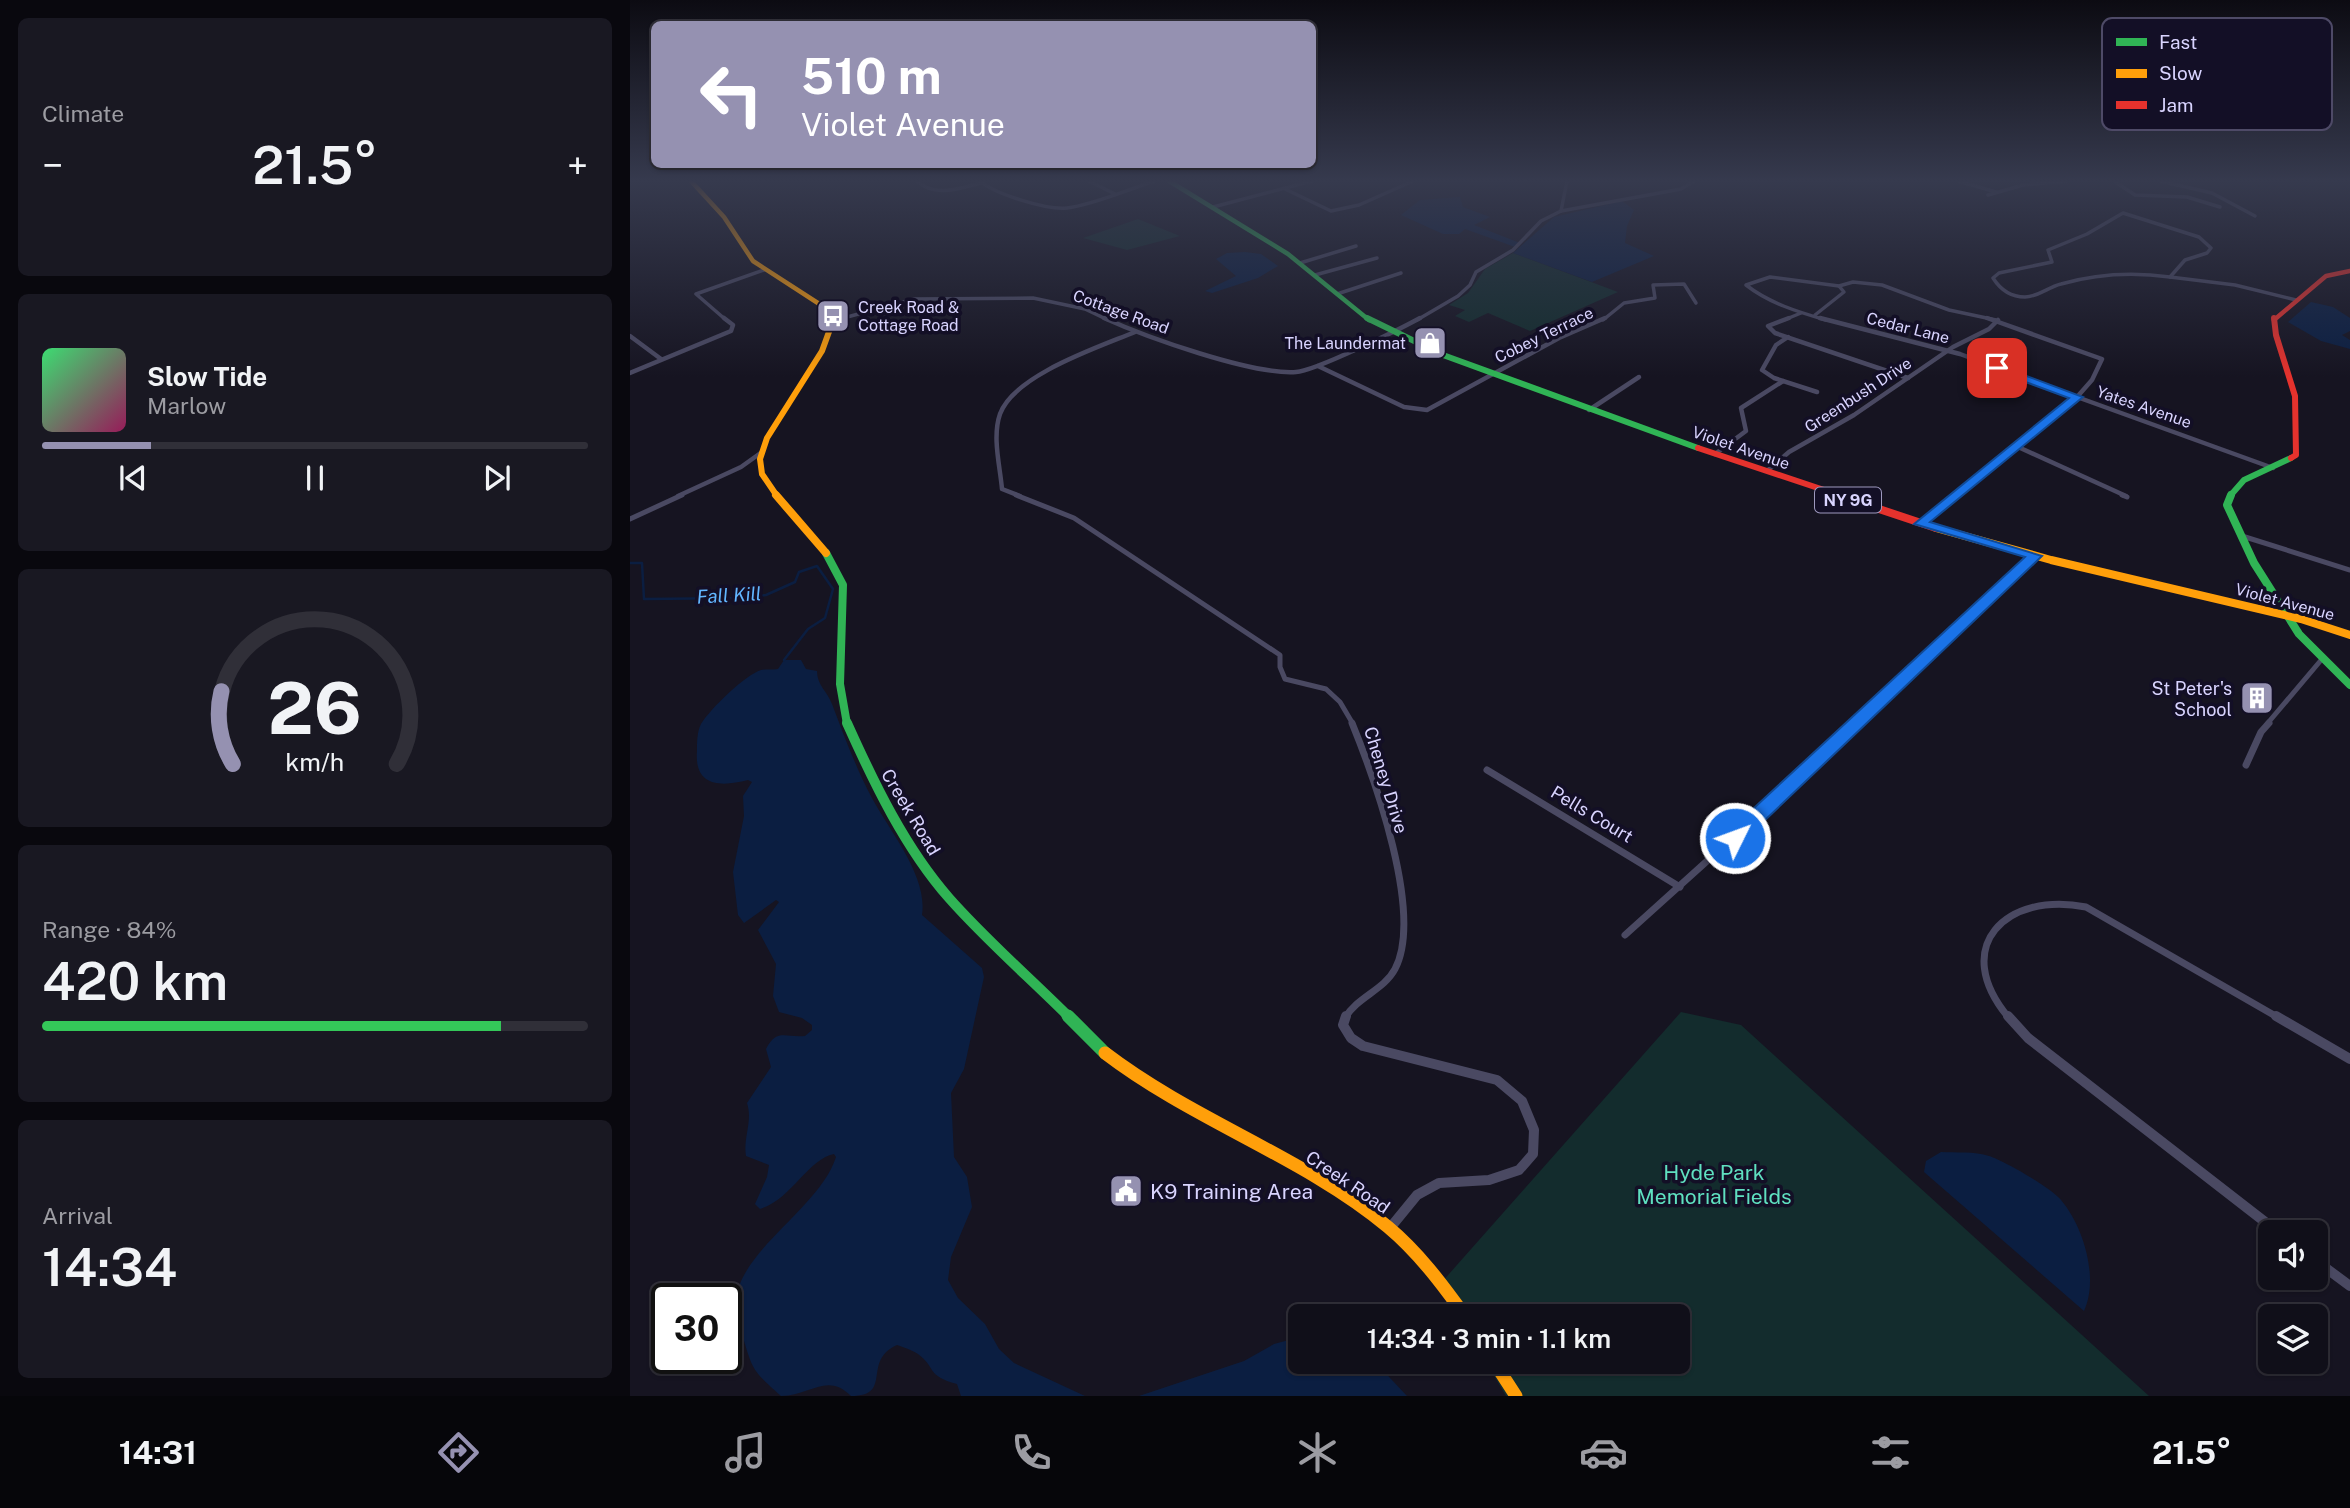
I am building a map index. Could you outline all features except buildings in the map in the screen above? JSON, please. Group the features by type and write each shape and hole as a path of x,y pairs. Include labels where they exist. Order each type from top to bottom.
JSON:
{"street":[{"path":"630,519 735,470 762,452 834,320 827,310 764,270 751,259 743,246"},
{"name":"Violet Avenue","path":"1274,246 1300,263 1371,322 1390,333 1589,410 1920,524 2035,556 2287,616 2350,635"},
{"path":"1300,263 1356,246"},
{"name":"Cottage Road","path":"834,320 909,300 1023,297 1079,307 1135,332 1275,371 1299,373 1390,333 1464,292 1476,272 1517,246"},
{"path":"2057,246 2048,250 2053,260 2048,264 2007,269 1993,278 2004,291 2028,297 2057,285 2141,273 2235,285 2296,300"},
{"path":"2169,276 2185,260 2209,252 2210,246"},
{"path":"1315,275 1377,258"},
{"path":"630,373 648,368 661,359 733,329 733,325 696,297 698,293 764,270"},
{"path":"2350,271 2326,276 2273,321 2297,401 2300,440 2296,454 2238,484 2227,500 2229,514 2287,616 2322,659 2350,685"},
{"path":"1337,294 1401,273"},
{"name":"Cedar Lane","path":"1839,286 1774,277 1746,287 1806,313 1946,351 2077,397"},
{"path":"1908,378 1775,333 1768,326 1789,316 1820,314 1844,292 1839,286 1853,282 1882,285 1950,310 1998,320 2027,334 2098,356 2102,363 2077,397"},
{"name":"Cobey Terrace","path":"1493,374 1559,338 1600,322 1625,303 1655,298 1653,285 1684,284 1696,303"},
{"name":"Greenbush Drive","path":"1767,471 1790,452 1854,415 1946,351 1989,330 1998,320"},
{"name":"Cheney Drive","path":"1135,332 1046,374 1007,400 999,417 1002,489 1082,524 1280,655 1279,673 1282,677 1291,683 1327,690 1351,720 1368,765 1399,881 1403,940 1399,960 1390,977 1348,1012 1343,1025 1346,1032 1363,1046 1497,1080 1522,1101 1534,1130 1535,1147 1523,1167 1515,1173 1489,1180 1439,1183 1409,1203 1389,1229"},
{"path":"630,336 661,359"},
{"path":"1788,337 1776,345 1773,355 1762,368 1765,375 1817,392"},
{"path":"1318,366 1416,410 1432,408 1493,374"},
{"path":"1589,410 1639,377"},
{"path":"1715,454 1746,431 1741,408 1783,381"},
{"name":"Yates Avenue","path":"1920,524 2077,397 2273,468"},
{"path":"2016,446 2127,497"},
{"name":"Creek Road","path":"762,452 763,473 783,505 831,559 843,583 844,612 838,681 845,719 854,744 924,865 956,905 1096,1047 1146,1084 1296,1165 1389,1229 1414,1252 1455,1304"},
{"path":"2241,536 2350,570"},
{"path":"1625,935 1819,761 2035,556"},
{"path":"2246,765 2262,732 2322,659"},
{"name":"Pells Court","path":"1487,770 1680,887"},
{"path":"2263,1220 2028,1038 2008,1017 1989,987 1982,959 1991,933 2021,910 2060,902 2086,907 2350,1059"},
{"path":"2328,1270 2350,1286"},
{"path":"1502,1374 1516,1396"}],"green space":[{"path":"1113,246 1142,246 1127,250"},
{"path":"1513,253 1618,292 1530,331 1488,313 1469,322 1455,316 1465,310 1449,305 1468,293 1485,269"},
{"name":"Hyde Park Memorial Fields","path":"1681,1012 1741,1025 2149,1396 1506,1396 1493,1374 1690,1374 1690,1304 1453,1304 1441,1283"}],"water":[{"path":"1521,246 1632,246 1654,256 1592,282 1513,253"},
{"path":"1227,253 1261,254 1278,266 1258,278 1212,293 1205,291 1236,276 1216,259"},
{"path":"2311,302 2333,307 2350,318 2350,331 2342,335 2350,340 2350,349 2321,341 2288,322"},
{"path":"784,660 801,660 806,669 817,671 866,787 914,870 922,900 922,915 982,968 984,977 964,1069 951,1093 954,1157 967,1177 972,1207 951,1257 948,1280 958,1298 985,1324 999,1349 1014,1363 1085,1396 961,1396 957,1384 940,1378 918,1354 897,1345 886,1352 881,1360 871,1390 851,1396 842,1389 826,1385 781,1396 759,1375 752,1363 742,1332 740,1283 764,1247 814,1194 836,1157 834,1154 816,1163 791,1189 771,1204 760,1209 755,1204 767,1177 769,1165 746,1156 749,1116 747,1103 771,1067 766,1049 770,1042 782,1035 805,1036 812,1030 812,1025 802,1018 779,1012 773,996 776,964 758,930 779,902 776,900 744,923 738,915 733,872 744,816 743,796 752,782 748,780 719,783 705,778 697,763 697,741 701,724 728,693 754,673 778,669"},
{"path":"1941,1152 1989,1156 2038,1182 2061,1200 2076,1224 2087,1254 2090,1284 2084,1311 1924,1172 1926,1161"},
{"path":"1288,1340 1288,1374 1386,1374 1407,1396 1139,1396 1244,1361 1274,1344"}],"waterway":[{"name":"Fall Kill","path":"630,563 642,563 644,599 744,598 766,595 795,582 799,572 817,566 833,589 825,618 808,629 784,660"}],"traffic: fast":[{"path":"1275,246 1375,324 1443,355 1698,448"},
{"path":"2291,458 2244,480 2231,495 2227,505 2254,563 2299,634 2350,685"},
{"path":"826,553 843,585 840,684 844,717 869,772 917,855 948,897 1105,1053"}],"traffic: slow":[{"path":"743,246 753,261 824,307 834,318 822,351 767,438 760,459 762,474 771,489 826,553"},
{"path":"1936,528 2051,560 2301,619 2350,635"},
{"path":"1105,1053 1170,1098 1309,1174 1375,1217 1412,1250 1456,1304"},
{"path":"1502,1374 1516,1396"}],"traffic: jam":[{"path":"2291,458 2296,455 2297,407 2290,373 2276,335 2274,318 2326,276 2350,271"},
{"path":"1698,448 1936,528"}],"place":[{"name":"Creek Road & Cottage Road","path":"833,316"},
{"name":"The Laundermat","path":"1430,343"},
{"name":"St Peter's School","path":"2257,698"},
{"name":"K9 Training Area","path":"1126,1191"}],"route":[{"path":"1735,838 2035,556 1920,524 2077,397 1997,368"}]}
